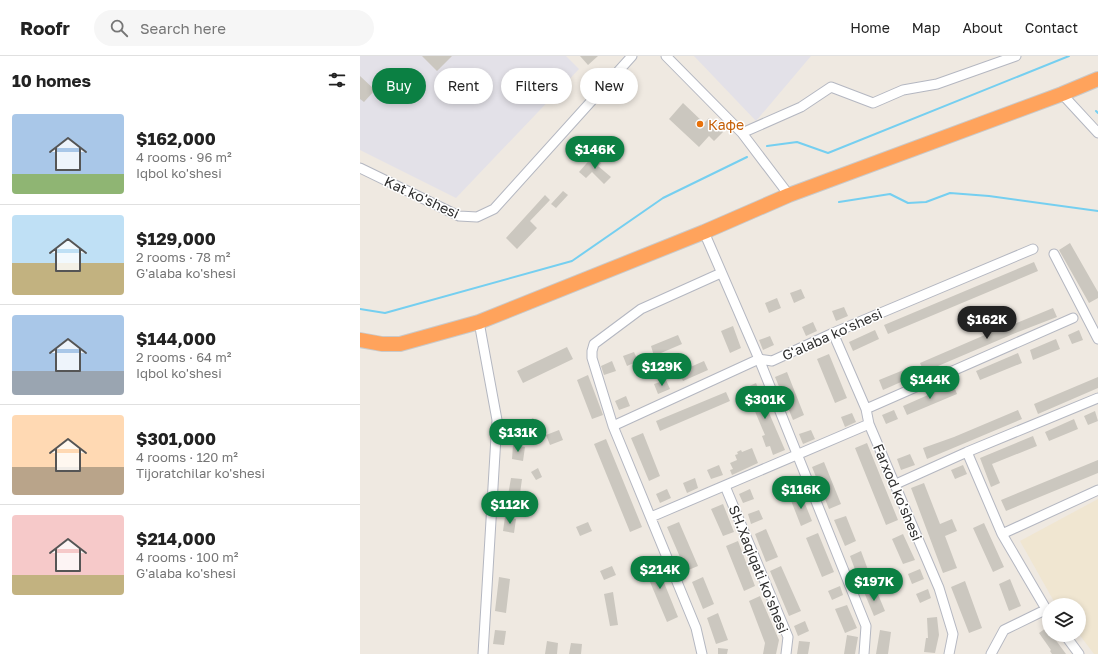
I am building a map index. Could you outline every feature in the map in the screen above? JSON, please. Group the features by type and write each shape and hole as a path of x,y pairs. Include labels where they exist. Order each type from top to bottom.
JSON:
{"highway":[{"path":"360,340 382,344 400,344 479,322 704,232 789,195 1062,94 1098,79"}],"street":[{"name":"Kat ko'shesi","path":"360,168 459,216 477,217 494,209 632,56"},
{"path":"666,56 742,133 789,195"},
{"path":"742,133 801,107 831,87 873,103 903,90 937,84 1001,59 1016,56"},
{"path":"1062,94 1098,133"},
{"path":"704,232 759,359 866,626 864,654"},
{"name":"G'alaba ko'shesi","path":"613,426 759,359 772,361 833,333 1033,249"},
{"path":"1054,254 1098,339"},
{"path":"702,654 696,628 613,426 592,358 592,351 594,344 641,309 721,273"},
{"path":"866,409 1073,318"},
{"path":"479,322 497,420 483,654"},
{"name":"Farxod ko'shesi","path":"833,333 866,409 869,424 896,484 939,588 953,634 949,654"},
{"path":"896,484 967,452 1098,398"},
{"path":"650,517 869,424"},
{"path":"967,452 1002,534 1042,603"},
{"name":"SH.Xaqiqati ko'shesi","path":"725,486 788,637 786,654"},
{"path":"1002,534 1098,490"},
{"path":"991,654 1004,630 1042,614"},
{"path":"1070,642 1079,654"}],"shaded area":[{"path":"360,56 566,56 579,69 572,76 572,68 501,68 501,104 546,104 456,198 360,150"},
{"path":"694,56 811,56 756,121"},
{"path":"1098,499 1098,654 1094,654 1085,642 1086,598 1052,598 1020,541"}],"building":[{"path":"422,56 452,56 440,68 434,68"},
{"path":"580,56 598,56 588,65"},
{"path":"360,76 372,87 372,93 364,102 360,99"},
{"path":"683,103 704,123 709,118 723,132 714,141 709,136 699,147 669,119"},
{"path":"593,156 601,163 598,166 611,177 604,184 592,172 586,178 579,172"},
{"path":"563,191 568,195 556,208 551,204"},
{"path":"545,195 550,200 530,221 537,228 517,249 506,238"},
{"path":"1070,243 1098,292 1098,298 1089,303 1059,250"},
{"path":"1034,262 1038,271 888,334 884,325"},
{"path":"801,289 805,298 794,303 790,293"},
{"path":"777,298 781,308 769,313 765,303"},
{"path":"844,307 848,316 836,321 832,311"},
{"path":"1053,308 1057,317 924,372 920,363 1001,328 1002,329"},
{"path":"813,322 817,331 806,336 802,327"},
{"path":"733,326 741,348 730,353 721,331"},
{"path":"875,330 879,339 853,351 849,342"},
{"path":"1079,330 1083,340 1072,344 1068,335"},
{"path":"678,335 682,344 654,356 651,346"},
{"path":"770,336 774,345 763,350 759,340"},
{"path":"1056,339 1060,349 1033,360 1030,350"},
{"path":"567,347 573,359 523,383 517,371"},
{"path":"634,352 638,361 627,366 623,356"},
{"path":"1018,353 1022,363 980,380 976,371"},
{"path":"829,354 847,398 835,403 817,359"},
{"path":"612,361 616,371 604,375 601,366"},
{"path":"704,361 708,370 683,381 679,372"},
{"path":"906,369 910,378 883,390 879,380"},
{"path":"787,372 804,415 793,420 775,377"},
{"path":"588,375 603,415 592,419 577,380"},
{"path":"1098,377 1098,388 1038,414 1034,404"},
{"path":"666,380 670,389 658,394 654,384"},
{"path":"756,383 785,450 773,455 770,446 766,447 762,436 765,435 745,388"},
{"path":"953,384 957,394 907,415 903,406"},
{"path":"726,392 730,401 660,431 656,421"},
{"path":"626,396 630,406 619,410 615,401"},
{"path":"894,410 898,419 886,424 882,415"},
{"path":"1018,410 1022,419 927,459 923,448 954,437"},
{"path":"1095,411 1098,421 1088,425 1084,416"},
{"path":"852,413 856,422 845,427 841,417"},
{"path":"533,418 540,430 529,438 521,426"},
{"path":"1074,419 1078,429 1049,441 1045,432"},
{"path":"559,430 563,440 550,445 546,435"},
{"path":"811,430 815,439 803,444 799,434"},
{"path":"643,433 660,476 649,481 631,438"},
{"path":"1033,436 1037,446 992,464 1000,483 991,487 980,458"},
{"path":"606,439 642,527 630,532 594,444"},
{"path":"867,443 898,520 886,525 855,448"},
{"path":"513,445 525,447 523,461 512,459"},
{"path":"752,448 758,463 732,475 730,470 733,469 730,463 737,460 735,455 738,454 737,452 741,450 742,452"},
{"path":"910,454 915,465 901,470 897,459"},
{"path":"1098,460 1098,473 1006,511 1001,500"},
{"path":"824,462 841,504 829,509 812,467"},
{"path":"719,465 723,475 711,479 707,470"},
{"path":"963,465 967,474 955,479 951,470"},
{"path":"538,468 542,477 536,480 531,472"},
{"path":"511,478 522,479 518,508 506,507"},
{"path":"695,478 698,488 687,493 683,483"},
{"path":"924,483 940,524 952,519 957,531 945,536 957,568 943,573 911,488"},
{"path":"667,489 671,498 660,503 656,494"},
{"path":"750,489 754,499 743,503 739,494"},
{"path":"801,494 812,521 801,526 790,498"},
{"path":"723,504 734,532 723,536 711,509"},
{"path":"759,510 763,519 751,524 748,514"},
{"path":"846,516 856,541 845,546 834,520"},
{"path":"505,517 516,519 514,533 503,531"},
{"path":"588,522 592,531 580,536 576,527"},
{"path":"679,522 698,566 686,571 667,527"},
{"path":"984,523 1004,567 993,572 973,528"},
{"path":"766,529 778,557 766,562 755,534"},
{"path":"818,533 834,572 822,577 806,538"},
{"path":"903,534 915,560 903,564 892,539"},
{"path":"738,541 755,586 744,591 726,546"},
{"path":"861,551 871,578 860,583 850,556"},
{"path":"654,558 678,617 667,622 642,563"},
{"path":"612,566 616,575 604,580 600,571"},
{"path":"781,566 801,611 789,616 770,571"},
{"path":"920,569 924,579 912,584 908,574"},
{"path":"499,577 510,579 506,613 495,611"},
{"path":"703,577 714,604 703,609 692,582"},
{"path":"1010,579 1021,606 1009,611 999,584"},
{"path":"965,581 982,628 969,633 951,587"},
{"path":"840,586 843,595 832,600 828,591"},
{"path":"875,587 885,611 874,616 864,592"},
{"path":"928,589 931,598 920,603 916,594"},
{"path":"613,592 618,625 610,626 604,594"},
{"path":"760,596 779,640 776,654 763,654 765,643 749,601"},
{"path":"847,605 857,628 845,633 835,609"},
{"path":"718,613 728,640 716,644 707,618"},
{"path":"937,617 939,635 935,653 924,652 926,638 928,638 927,618"},
{"path":"805,621 809,631 798,636 794,626"},
{"path":"495,630 506,631 504,645 493,644"},
{"path":"880,630 891,632 888,654 876,654"},
{"path":"847,635 858,637 855,654 844,654"},
{"path":"547,641 558,643 557,654 545,654"},
{"path":"799,641 810,642 808,654 797,654"},
{"path":"1045,642 1057,642 1066,654 1052,654 1050,651 1051,650"},
{"path":"571,643 582,644 581,654 569,654"},
{"path":"718,648 728,649 727,654 718,654"}],"waterway":[{"path":"767,146 797,142 828,153 1069,56"},
{"path":"360,309 385,313 572,261 663,198 747,157"},
{"path":"839,202 890,194 908,203 926,202 950,193 989,196 1098,211"}],"place":[{"name":"Кафе","path":"700,124"}]}
